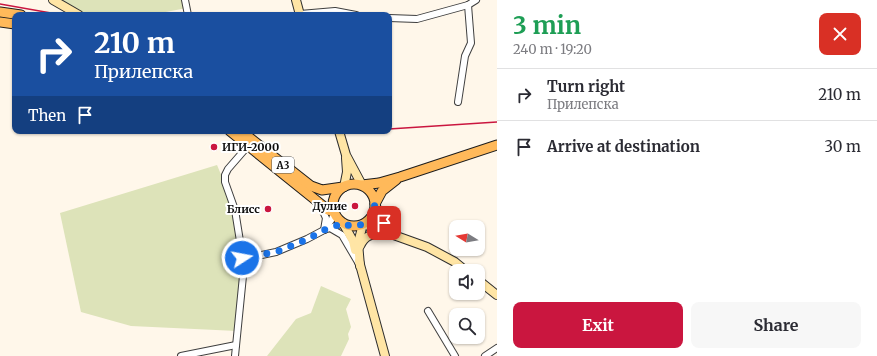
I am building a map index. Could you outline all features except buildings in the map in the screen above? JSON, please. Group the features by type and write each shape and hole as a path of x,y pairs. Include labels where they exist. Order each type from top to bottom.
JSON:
{"main road":[{"path":"54,0 74,12"},
{"path":"296,0 299,12"},
{"path":"0,12 12,14"},
{"path":"0,22 12,24"},
{"name":"A3","path":"234,134 328,210 334,212 336,217 344,223"},
{"name":"A3","path":"245,134 310,186 322,190 329,190 345,182 362,185 400,177 497,145"},
{"path":"340,134 346,155 357,176 362,185 371,193 383,222 394,236"},
{"path":"334,212 333,200 345,182 347,172 346,155"},
{"path":"357,176 367,182 374,183"},
{"name":"A3","path":"363,224 372,216 375,204 382,191 400,177"},
{"path":"344,223 350,226 363,224 427,247 457,264"},
{"path":"344,223 353,241 385,356"},
{"path":"360,266 358,243 363,224"},
{"path":"359,251 364,239 368,236 373,234 394,236"},
{"path":"485,286 497,295"}],"street":[{"path":"185,0 187,12"},
{"path":"392,18 416,19 468,5 476,0"},
{"path":"458,102 465,56 471,43 468,5"},
{"path":"326,12 340,12"},
{"path":"235,356 244,266 235,210 225,182 225,175 228,169 248,146"},
{"path":"319,203 324,211 327,229"},
{"path":"327,229 334,212"},
{"path":"242,258 276,252 344,223"},
{"path":"327,229 342,235 360,266"},
{"path":"428,311 455,356"},
{"path":"181,356 236,345"},
{"path":"485,356 497,348"}],"green space":[{"path":"53,0 185,0 187,8 166,12 74,12"},
{"path":"217,165 232,201 244,266 237,331 131,326 81,312 60,213"},
{"path":"321,286 351,299 346,309 351,327 348,334 349,339 341,356 267,356 296,319 311,313"}],"railway":[{"path":"0,4 45,12"},
{"path":"392,129 497,122"}],"place":[{"name":"ИГИ-2000","path":"214,147"},
{"name":"Дулие","path":"355,206"},
{"name":"Блисс","path":"268,209"}],"route":[{"path":"242,258 276,252 308,239 324,230 344,223 350,226 363,224 372,216 375,204 384,223"}]}
